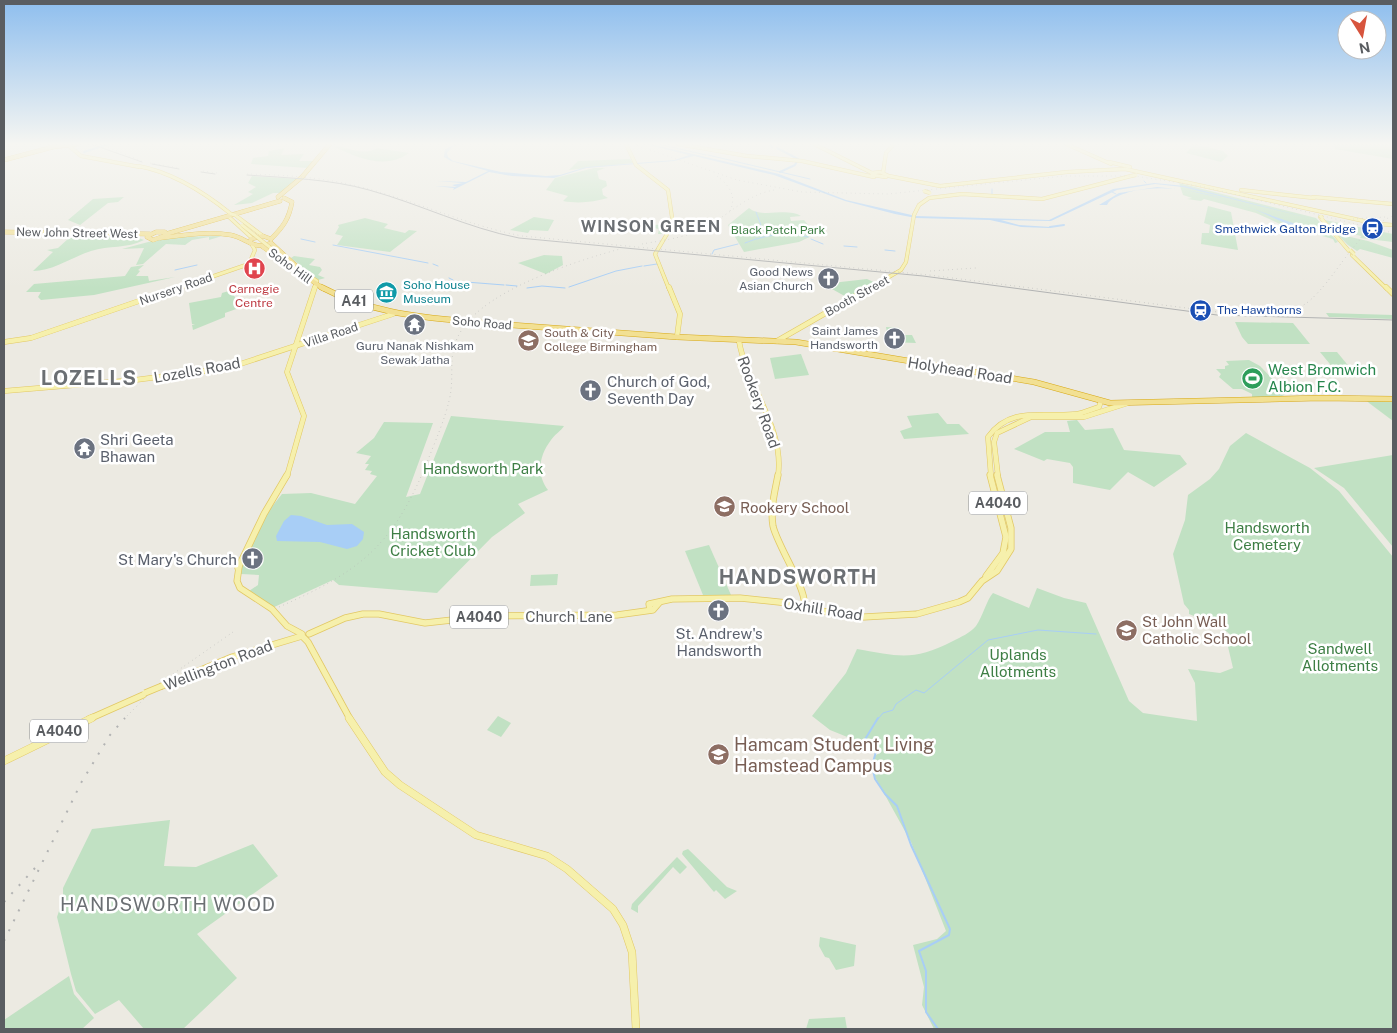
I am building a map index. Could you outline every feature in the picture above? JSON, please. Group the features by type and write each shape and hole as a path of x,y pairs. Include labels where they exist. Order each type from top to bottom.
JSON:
{"highway":[{"path":"280,199 287,192"},
{"path":"149,235 164,233 263,205 280,199 287,192"},
{"path":"252,243 265,236 279,232 285,223 290,204 280,199"},
{"path":"262,247 280,233 287,224 292,202 280,199"},
{"name":"New John Street West","path":"4,233 149,235 151,240 174,236 230,235 262,247"},
{"path":"160,238 164,233"},
{"name":"New John Street West","path":"164,233 174,236"},
{"name":"Soho Hill","path":"265,236 302,273"},
{"name":"Soho Hill","path":"262,247 316,284 367,307 393,314"},
{"name":"Soho Road","path":"393,314 470,322 739,341"},
{"name":"Holyhead Road","path":"739,341 782,340 1034,382 1099,408 1128,403 1332,397 1393,399"}],"main road":[{"path":"198,192 211,199 302,273"},
{"path":"668,192 672,225 656,251 656,258 680,314 675,337"},
{"path":"928,192 935,196 962,194 1043,199 1070,192"},
{"path":"1228,192 1318,213 1393,225"},
{"path":"1261,192 1393,204"},
{"name":"Booth Street","path":"782,340 898,273 906,262 913,217 922,202 935,196"},
{"path":"1313,198 1318,213 1351,253 1393,292"},
{"path":"230,215 265,236"},
{"path":"230,215 252,243"},
{"name":"Nursery Road","path":"4,342 31,338 251,264 252,243"},
{"path":"316,284 287,372 304,418 290,470 277,495 262,513 242,554 238,568 240,588 272,609 291,628 306,635 357,732 385,772 400,785 476,836 547,856 593,891 613,909 623,925 632,952 636,1029"},
{"name":"Villa Road","path":"269,355 393,314"},
{"name":"Rookery Road","path":"739,341 747,376 763,407 777,445 779,460 772,523 800,586 804,606"},
{"name":"Lozells Road","path":"4,391 173,376 228,368 269,355"},
{"path":"990,440 993,428 1030,417 1042,415 1078,418 1099,408 1107,411 1128,403"},
{"path":"990,440 1006,424"},
{"name":"A4040","path":"990,440 990,473 1004,526 1005,546 1000,564"},
{"name":"A4040","path":"990,440 997,457 997,474 1011,526 1011,549 1000,564"},
{"path":"989,457 997,457"},
{"path":"1004,526 1011,526"},
{"name":"Oxhill Road","path":"652,607 672,599 717,597 761,600 804,606 852,616 917,614 968,598 1000,564"},
{"name":"Church Lane","path":"306,635 345,618 363,614 379,614 425,623 488,616 617,616 652,607"},
{"name":"Wellington Road","path":"4,761 61,731 162,686 232,657 306,635"}],"green space":[{"path":"249,192 283,192 273,193 252,203 234,205 253,194"},
{"path":"554,192 603,192 603,195 608,198 586,202 563,201 568,196"},
{"path":"1182,192 1215,192 1316,218 1338,242 1335,243 1333,239 1280,224 1256,213 1204,199 1201,201 1187,199 1192,198 1183,195"},
{"path":"124,197 118,202 108,203 80,225 68,220 93,199"},
{"path":"1208,206 1231,212 1238,250 1201,244 1202,233 1209,233 1210,225 1204,223"},
{"name":"Black Patch Park","path":"749,208 761,213 788,212 801,216 790,217 791,221 804,220 816,234 799,242 744,252 728,225"},
{"path":"534,217 554,220 548,231 530,230 528,233 510,230"},
{"path":"365,218 388,224 384,228 405,233 409,230 417,231 390,252 337,245 343,236 335,234 339,227 338,225"},
{"path":"1325,220 1393,234 1393,242 1360,238 1361,236 1333,229"},
{"path":"671,224 664,234 658,234 659,229 648,227 596,233 600,232 599,228"},
{"path":"1337,234 1368,241 1393,250 1393,258 1360,249 1357,251"},
{"path":"222,236 209,240 209,237 192,240 185,245 166,244 143,264 136,265 144,248 122,249 167,237"},
{"path":"136,237 144,240 131,245 91,251 48,269 33,271 53,252 47,250 58,248 69,238"},
{"path":"544,255 562,256 563,265 546,274 518,263"},
{"path":"294,256 315,259 309,265 320,267 322,270 318,275 325,278 318,280 291,258"},
{"path":"144,265 138,270 140,271 136,276 148,276 149,281 175,277 94,295 41,300 38,297 41,292 26,292 34,284 125,276 131,267"},
{"path":"867,279 878,284 850,299 823,284"},
{"path":"232,290 239,308 225,313 225,317 193,330 192,325 195,324 192,324 189,303 221,297 222,293"},
{"path":"1326,313 1393,315 1393,319 1329,317"},
{"path":"1235,322 1293,323 1310,344 1248,344 1242,337"},
{"path":"886,327 900,328 902,335 912,335 916,343 889,342"},
{"path":"1320,352 1337,352 1351,369 1334,369"},
{"path":"801,354 809,375 775,379 770,358"},
{"name":"The Hawthorns","path":"1249,360 1260,366 1280,387 1281,392 1286,394 1280,397 1252,397 1252,394 1242,389 1233,389 1219,377 1221,374 1216,369 1225,369 1225,366 1229,365 1226,361"},
{"path":"1366,400 1393,401 1393,421 1369,403"},
{"path":"938,413 947,424 959,424 969,434 904,439 900,431 912,427 907,416"},
{"name":"Handsworth Park","path":"451,416 564,426 547,446 540,465 542,478 548,490 518,504 525,513 492,537 437,593 339,585 333,580 272,608 249,591 258,585 259,575 241,574 246,552 262,521 282,494 311,493 355,504 377,476 370,474 372,471 365,470 369,464 365,464 371,456 356,453 374,438 384,422 433,423 406,497 420,494"},
{"path":"1077,420 1085,430 1113,428 1124,450 1180,455 1187,464 1154,487 1128,472 1110,490 1073,483 1073,467 1070,463 1047,459 1044,461 1014,449 1045,432 1070,432 1067,421"},
{"path":"1246,433 1310,468 1339,491 1393,557 1393,1029 934,1029 922,1005 924,987 913,945 937,939 946,931 911,842 871,768 875,756 882,751 830,730 812,716 846,673 857,649 905,656 916,655 939,648 968,633 976,626 993,593 1029,608 1037,588 1064,598 1086,603 1129,701 1143,713 1197,721 1195,683 1188,669 1220,673 1233,668 1225,634 1232,641 1241,643 1221,627 1189,614 1189,610 1184,604 1173,554 1185,520 1188,495 1210,479 1219,469 1230,446"},
{"path":"1393,455 1393,547 1344,488 1314,468"},
{"path":"709,545 731,595 703,595 685,551"},
{"path":"558,574 557,585 530,586 531,575"},
{"path":"498,716 511,723 501,737 487,730"},
{"path":"170,820 164,866 196,867 253,844 278,876 197,934 237,978 183,1029 144,1029 119,1000 95,1014 76,991 57,917 63,899 63,888 92,829"},
{"path":"688,849 727,887 737,891 725,899 716,890 714,892 682,854 683,851"},
{"path":"677,857 687,867 680,874 673,867 638,906 638,913 631,909 632,904"},
{"path":"820,937 856,945 854,966 836,970 819,946"},
{"path":"69,976 74,994 94,1018 82,1029 4,1029 4,1020"},
{"path":"845,1017 847,1029 806,1029 809,1019"}],"water":[{"path":"821,192 916,216 1049,220 1106,192 1112,192 1051,221 1001,220 1019,225 1051,227 1049,228 1021,227 990,220 916,218 845,201"},
{"path":"1128,192 1113,199 1107,205 1099,205 1119,193"},
{"path":"1204,192 1209,192 1309,218"},
{"path":"1250,208 1324,234 1293,227"},
{"path":"291,515 301,516 327,525 352,524 364,532 363,539 357,546 347,549 320,542 277,541 276,536 284,521"}],"waterway":[{"path":"1112,192 1116,194"},
{"path":"756,212 761,225 756,237"},
{"path":"1050,227 1064,225"},
{"path":"745,243 776,235 792,234 808,237"},
{"path":"301,239 315,242"},
{"path":"811,239 823,244"},
{"path":"712,254 714,250 738,244"},
{"path":"333,245 428,263"},
{"path":"844,246 857,247"},
{"path":"885,250 895,251"},
{"path":"433,264 438,266"},
{"path":"644,266 657,264"},
{"path":"175,270 197,265"},
{"path":"569,287 616,271 642,266"},
{"path":"449,278 453,280"},
{"path":"466,282 504,285"},
{"path":"506,285 517,286"},
{"path":"527,288 542,286 565,288"},
{"path":"878,719 883,713 893,710 896,704 916,690 924,693 988,640 1038,630 1096,634"},
{"path":"878,718 864,741 877,748 872,766 875,779 885,794 897,806 911,845 950,929 949,935 919,951 926,971 926,1012 938,1029"}],"tram line":[{"path":"376,192 462,222 519,238 923,276 1217,315 1393,320"}],"railway":[{"path":"378,192 484,227 522,236 929,275 1241,315 1285,312 1308,302 1329,280 1357,243 1373,228"},
{"path":"730,211 733,200 731,192"},
{"path":"642,244 691,234 715,222 747,200 764,192"},
{"path":"811,192 888,194 906,192"},
{"path":"1225,192 1373,228"},
{"path":"1373,228 1393,216"},
{"path":"1353,219 1385,217"},
{"path":"1373,228 1393,233"},
{"path":"279,607 331,582 352,568 370,554 386,537 400,517 426,465 444,417 451,391 454,346 463,328 475,314 492,301 535,278 620,249"},
{"path":"930,271 976,268"},
{"path":"125,718 160,683 233,632"},
{"path":"4,941 81,783 110,735 125,718"},
{"path":"4,902 35,868"}],"place":[{"name":"Smethwick Galton Bridge","path":"1372,229"},
{"name":"Carnegie Centre","path":"254,268"},
{"name":"Good News Asian Church","path":"829,279"},
{"name":"Soho House Museum","path":"387,292"},
{"name":"The Hawthorns","path":"1201,310"},
{"name":"Guru Nanak Nishkam Sewak Jatha","path":"415,325"},
{"name":"Saint James Handsworth","path":"894,338"},
{"name":"South & City College Birmingham","path":"528,340"},
{"name":"West Bromwich Albion F.C.","path":"1252,378"},
{"name":"Church of God, Seventh Day","path":"591,390"},
{"name":"Shri Geeta Bhawan","path":"84,448"},
{"name":"Rookery School","path":"724,507"},
{"name":"St Mary's Church","path":"253,559"},
{"name":"St. Andrew's Handsworth","path":"719,610"},
{"name":"St John Wall Catholic School","path":"1126,630"},
{"name":"Hamcam Student Living Hamstead Campus","path":"718,754"}],"district":[{"name":"WINSON GREEN","path":"651,226"},
{"name":"LOZELLS","path":"89,378"},
{"name":"HANDSWORTH","path":"798,577"},
{"name":"HANDSWORTH WOOD","path":"168,904"}],"park label":[{"name":"Handsworth Cemetery","path":"1267,536"},
{"name":"Handsworth Cricket Club","path":"433,542"},
{"name":"Sandwell Allotments","path":"1340,656"},
{"name":"Uplands Allotments","path":"1018,662"}]}
